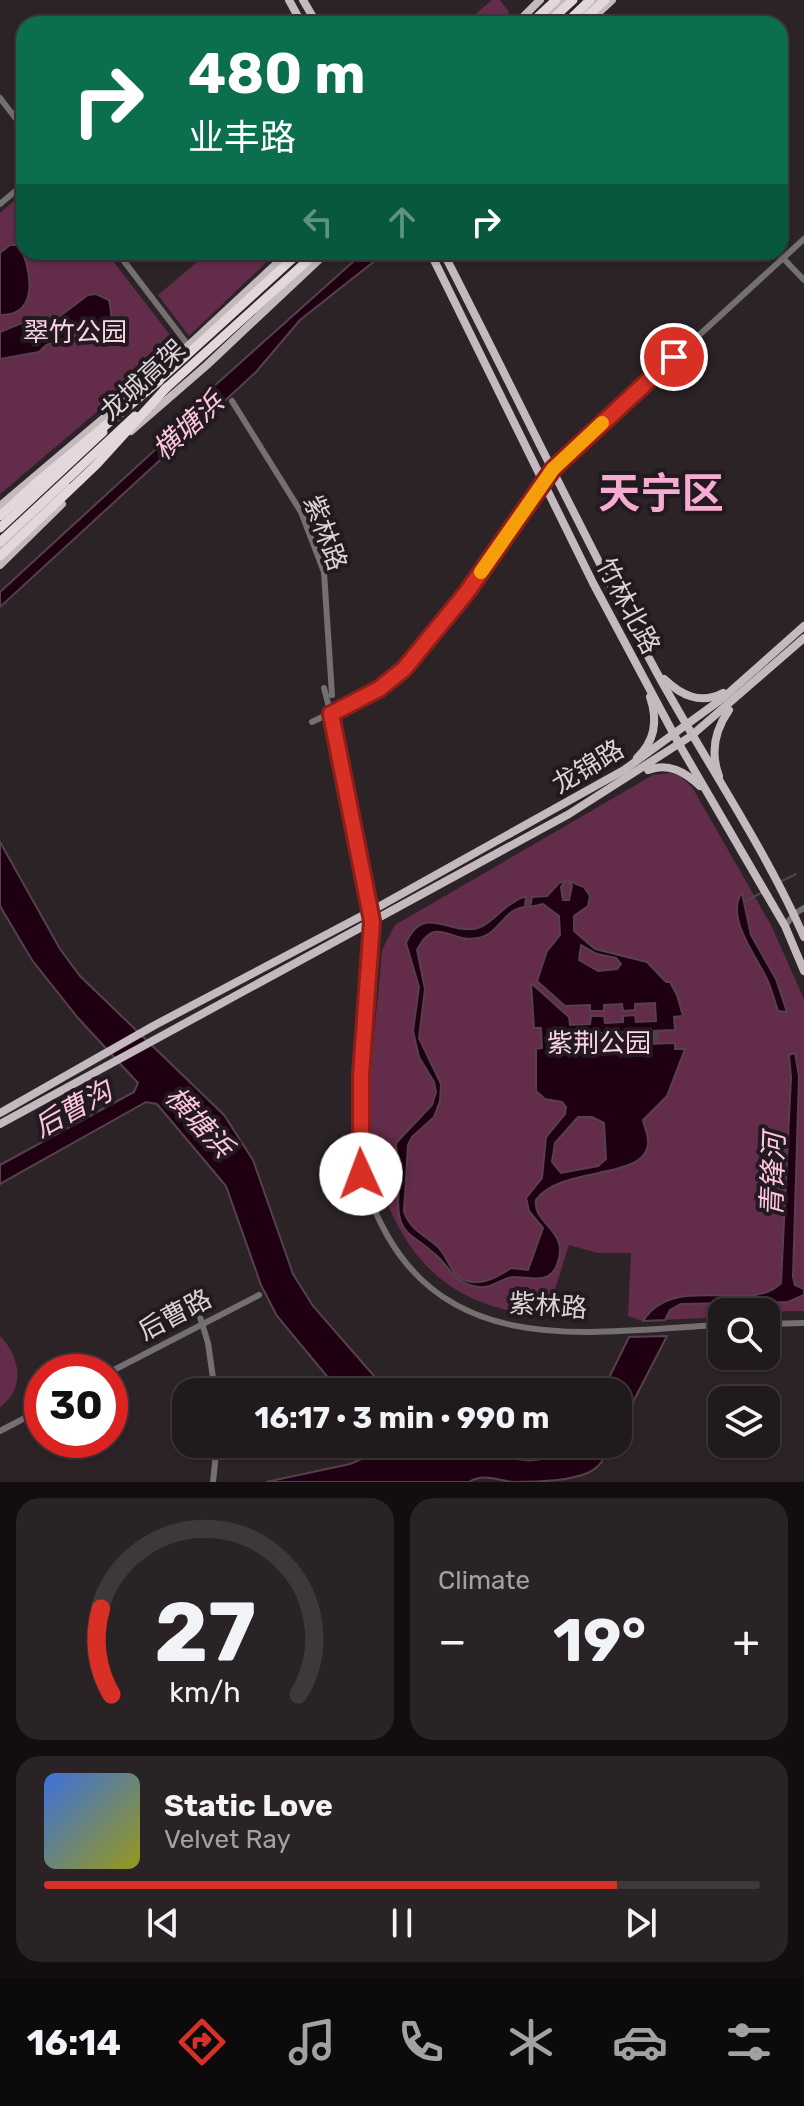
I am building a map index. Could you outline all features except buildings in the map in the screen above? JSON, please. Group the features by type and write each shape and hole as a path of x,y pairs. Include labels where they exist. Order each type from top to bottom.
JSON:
{"highway":[{"path":"539,16 556,0"},
{"path":"556,16 573,0"},
{"path":"573,16 590,0"},
{"path":"588,16 605,0"},
{"name":"龙城高架","path":"0,528 291,260"},
{"name":"龙城高架","path":"0,542 162,380 307,260"},
{"path":"0,519 162,380"},
{"path":"0,556 97,464 162,380"}],"main road":[{"path":"524,16 540,0"},
{"path":"548,16 565,0"},
{"path":"581,16 598,0"},
{"path":"595,16 612,0"},
{"path":"0,506 44,465 162,380 188,345 280,260"},
{"path":"0,565 147,418 318,260"},
{"name":"竹林北路","path":"434,260 641,674 785,926 804,971"},
{"name":"竹林北路","path":"447,260 605,578 691,736 801,923 804,937"},
{"path":"0,549 95,459 147,418"},
{"name":"龙锦路","path":"677,740 686,726 744,680 804,626"},
{"name":"龙锦路","path":"0,1124 569,814 677,740 691,736 740,697 804,638"},
{"path":"654,667 675,690 690,698 718,696 744,680"},
{"path":"624,775 651,741 654,726 653,707 641,674"},
{"path":"730,802 717,769 714,745 719,724 740,697"},
{"path":"624,775 669,767 686,773 708,795"},
{"name":"龙锦路","path":"0,1113 155,1025 624,775"}],"street":[{"path":"0,98 16,119"},
{"path":"0,204 16,191"},
{"path":"788,253 804,239"},
{"path":"123,260 188,345"},
{"path":"312,722 379,689 412,660 467,592 553,469 781,260"},
{"path":"785,260 804,280"},
{"name":"紫林路","path":"232,401 301,512 324,572 332,695"},
{"name":"紫林路","path":"324,688 372,921 361,1075 361,1174 373,1209 410,1268 434,1290 470,1314 520,1329 563,1332 708,1326"},
{"path":"785,926 794,914 804,908"},
{"path":"785,926 801,923"},
{"name":"后曹路","path":"128,1362 259,1295"},
{"path":"194,1297 212,1378"},
{"path":"780,1324 804,1323"},
{"path":"0,1431 24,1418"},
{"path":"213,1482 216,1458"}],"green space":[{"path":"492,0 500,0 509,12 507,16 473,16"},
{"name":"翠竹公园","path":"16,199 16,260 112,260 177,344 0,494 0,213"},
{"path":"200,260 269,260 189,336 158,295"},
{"name":"紫荆公园","path":"670,773 680,776 692,787 771,925 804,999 804,1311 780,1311 780,1298 708,1298 708,1318 643,1321 628,1316 631,1253 598,1253 569,1245 546,1317 492,1306 448,1285 430,1270 400,1229 377,1175 370,1136 372,1061 382,950 395,925 653,775"},
{"path":"0,1336 16,1363 17,1382 8,1400 0,1407"}],"water":[{"path":"10,245 16,245 16,260 25,260 27,265 29,289 22,308 0,315 0,253"},
{"name":"横塘浜","path":"355,260 376,260 300,320 256,372 0,607 0,592 204,405 212,388"},
{"path":"96,294 109,300 111,311 111,327 103,341 94,342 93,327 46,345 39,352 0,359 0,332 36,317 56,319 88,295"},
{"name":"横塘浜","path":"0,842 60,949 80,976 224,1115 253,1160 293,1274 313,1306 376,1378 328,1378 277,1316 261,1285 226,1186 157,1104 146,1102 0,1184 0,1165 134,1092 138,1083 78,1018 32,960 0,906"},
{"path":"565,881 561,887 563,900 569,900 572,886 569,881 584,887 590,896 588,906 574,916 574,931 595,949 647,962 666,982 670,982 683,1016 674,1017 675,1030 578,1034 577,1030 562,1031 563,1047 675,1043 675,1049 685,1049 667,1096 643,1120 648,1144 643,1156 617,1169 563,1182 548,1189 536,1200 536,1208 559,1243 560,1253 554,1271 544,1278 514,1277 489,1286 472,1286 457,1278 435,1254 406,1231 399,1214 396,1143 432,1105 436,1092 434,1082 419,1057 413,1031 419,987 406,943 413,931 429,922 457,928 478,928 511,903 526,896 525,907 511,912 485,936 468,939 444,932 431,933 417,950 425,989 419,1038 441,1084 440,1101 434,1117 412,1137 408,1145 404,1211 410,1223 438,1247 461,1278 476,1282 498,1276 511,1268 528,1270 543,1228 529,1211 526,1198 542,1178 546,1137 565,1114 566,1107 562,1102 545,1099 536,1091 536,1049 542,1048 541,1028 534,1028 531,983 569,1017 570,1025 590,1024 591,1016 604,1016 605,1023 623,1022 623,1016 635,1015 636,1022 656,1021 655,1003 635,1004 635,1010 623,1011 622,1004 604,1005 604,1011 590,1011 590,1005 565,1006 537,981 547,951 560,935 559,916 543,904 530,907 532,897 547,896","holes":["581,945 597,954 616,958 621,964 617,969 598,971 579,960","578,1117 592,1117 604,1123 606,1159 598,1166 561,1173 552,1162 555,1143"]},
{"path":"742,893 751,935 776,979 787,1012 778,1011 767,979 743,935 737,912"},
{"path":"795,1053 799,1076 793,1277 795,1285 804,1289 804,1295 788,1302 780,1302 780,1298 708,1298 708,1303 681,1304 670,1310 665,1320 643,1321 657,1306 673,1298 751,1295 768,1292 781,1283 791,1077 789,1055"},
{"path":"667,1336 632,1404 632,1378 609,1378 629,1337"},
{"path":"364,1458 604,1458 598,1466 581,1475 532,1482 485,1478 469,1482 266,1482 350,1464"}],"waterway":[{"name":"青锋河","path":"780,882 796,874"},
{"name":"青锋河","path":"745,901 761,893"}],"slow traffic":[{"path":"481,572 543,481 602,423"}],"district":[{"name":"天宁区","path":"661,494"}],"route":[{"path":"361,1174 361,1075 372,921 331,714 379,689 404,669 467,592 553,469 674,357"}],"water label":[{"name":"后曹沟","path":"73,1109"}]}
